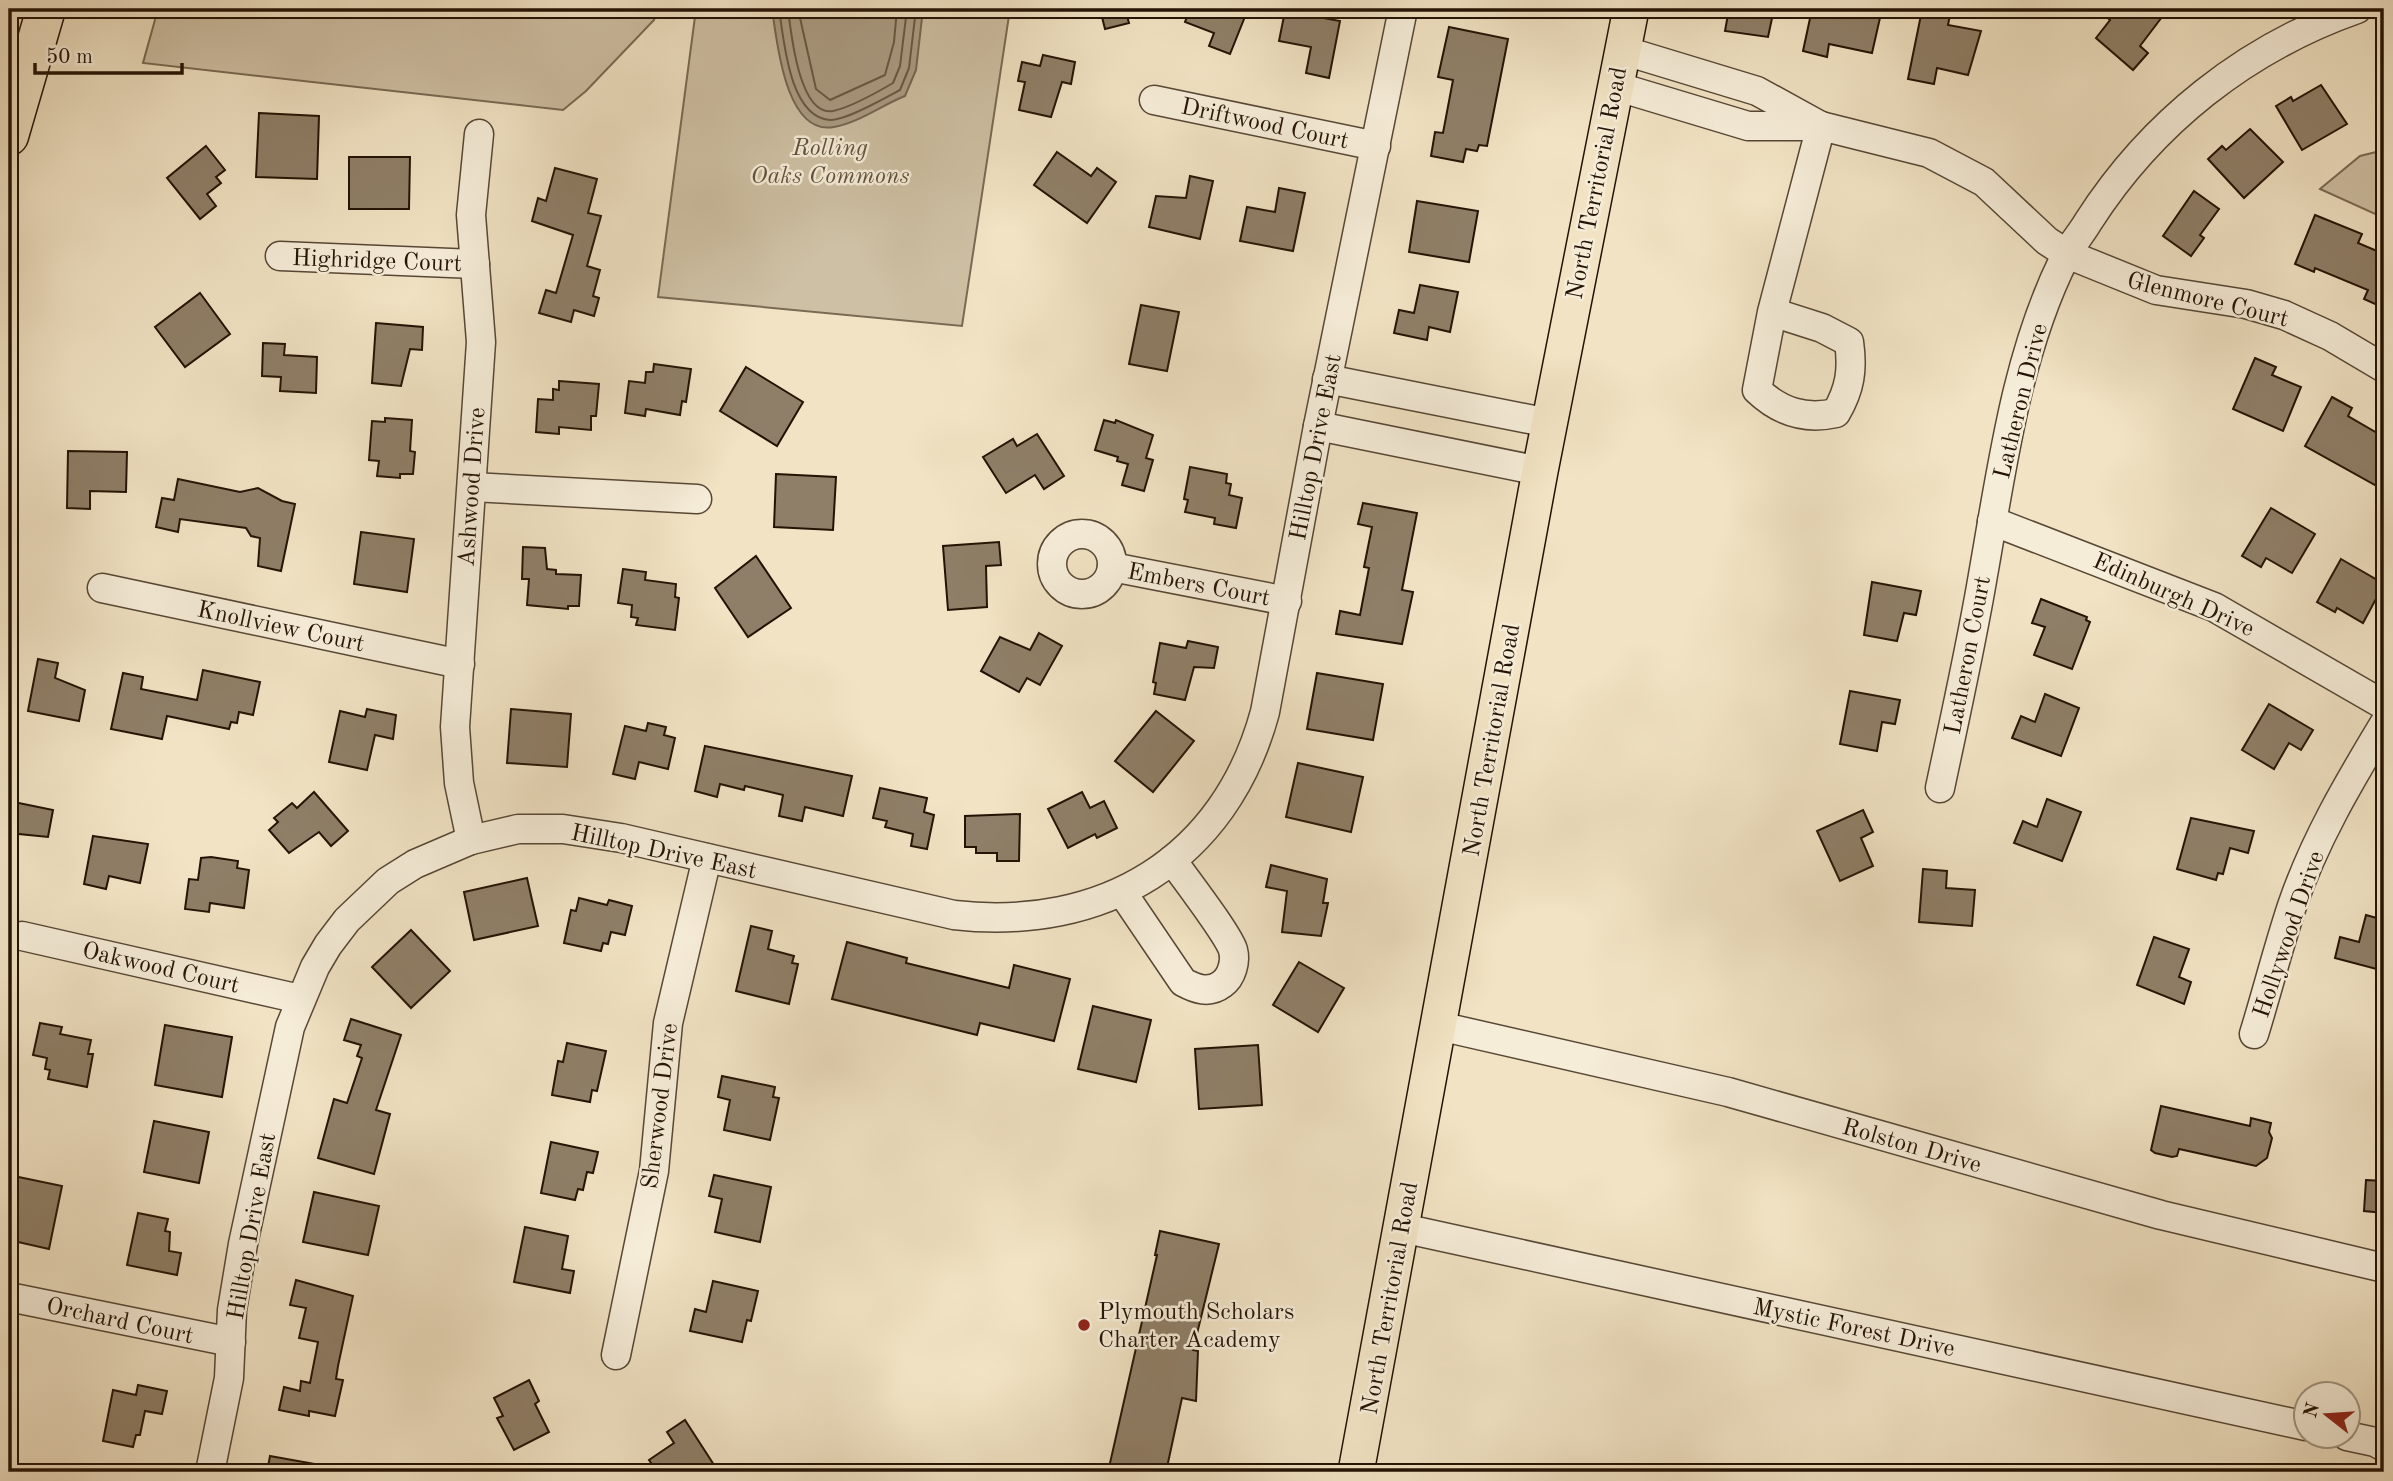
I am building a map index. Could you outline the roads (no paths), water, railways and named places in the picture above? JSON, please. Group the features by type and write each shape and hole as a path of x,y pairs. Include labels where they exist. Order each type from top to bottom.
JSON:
{"highway":[{"path":"9,51 20,9"},
{"path":"9,136 46,9"}],"main road":[{"name":"North Territorial Road","path":"1356,1472 1549,423 1631,9"}],"street":[{"name":"Hilltop Drive East","path":"209,1472 229,1378 232,1310 243,1244 283,1054 300,999 328,945 370,897 415,864 471,840 518,830 563,829 621,838 954,915 996,920 1058,914 1122,892 1172,860 1218,812 1251,757 1265,712 1318,426 1403,9"},
{"name":"Latheron Drive","path":"1992,521 2026,360 2045,301 2067,254 2126,169 2192,102 2274,45 2357,9"},
{"path":"1622,50 1757,91 1821,126"},
{"path":"1615,86 1748,126 1821,126"},
{"name":"Driftwood Court","path":"1154,100 1376,146"},
{"path":"1772,312 1821,126"},
{"name":"Glenmore Court","path":"1821,126 1929,153 1962,168 1984,182 2047,242 2067,254 2156,290 2246,304 2284,315 2330,336 2384,368"},
{"name":"Ashwood Drive","path":"471,840 456,757 481,342 471,192 479,134"},
{"name":"Highridge Court","path":"280,256 475,264"},
{"path":"1328,379 1549,423"},
{"path":"1318,426 1540,471"},
{"path":"472,486 697,499"},
{"name":"Edinburgh Drive","path":"1992,521 2214,607 2384,705"},
{"name":"Latheron Court","path":"1940,788 1992,521"},
{"name":"Embers Court","path":"1112,567 1287,601"},
{"name":"Knollview Court","path":"102,588 460,664"},
{"name":"Hollywood Drive","path":"2254,1034 2292,905 2313,852 2348,782 2384,724"},
{"name":"Sherwood Drive","path":"616,1356 654,1171 668,1023 707,858"},
{"path":"1122,892 1183,982 1198,990 1214,990 1226,982 1233,968 1233,949 1172,860"},
{"name":"Oakwood Court","path":"22,936 300,999"},
{"name":"Rolston Drive","path":"1439,1026 1728,1092 2161,1215 2384,1268"},
{"name":"Mystic Forest Drive","path":"1402,1228 2292,1423"},
{"name":"Orchard Court","path":"9,1297 231,1342"},
{"path":"2362,1439 2384,1447"}],"water":[{"path":"772,9 923,9 916,70 905,96 843,125 817,126 804,117 786,83"}],"place":[{"name":"Plymouth Scholars Charter Academy","path":"1084,1325"}],"park label":[{"name":"Rolling Oaks Commons","path":"830,161"}]}
